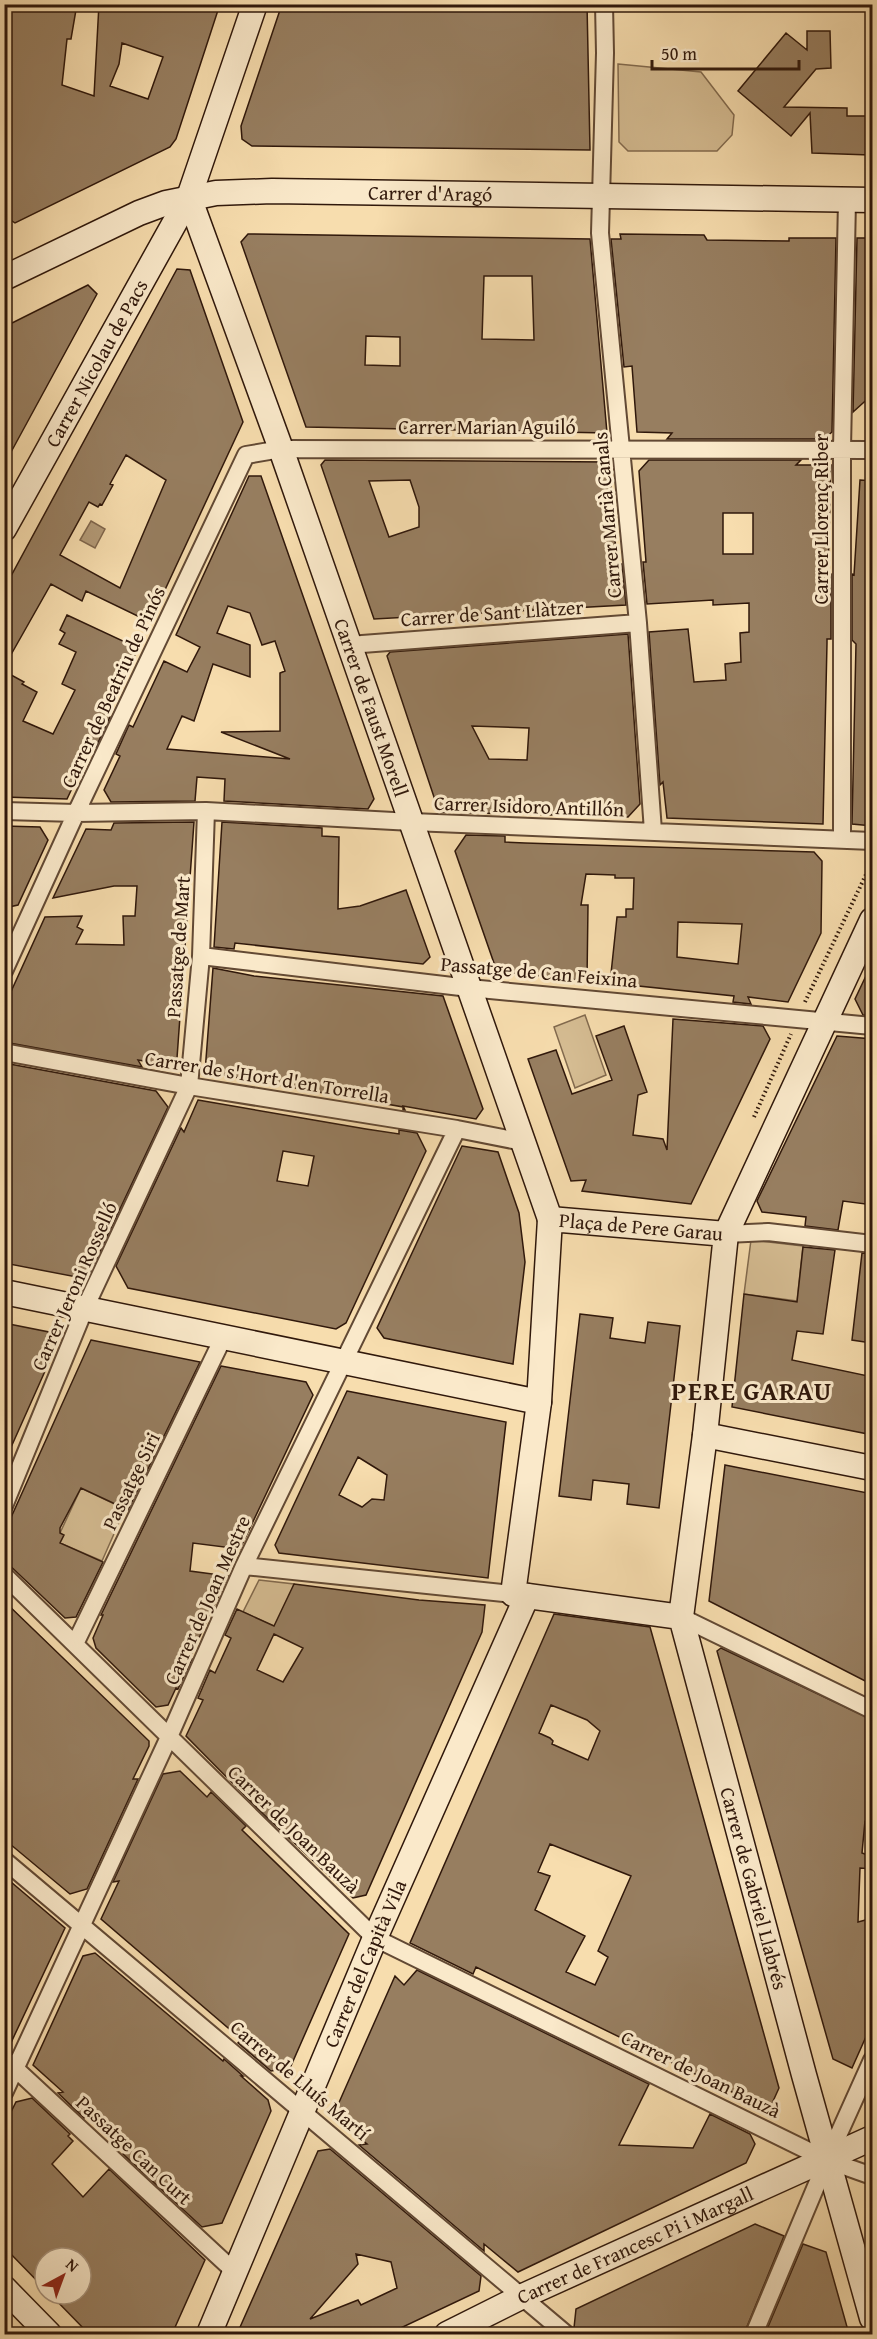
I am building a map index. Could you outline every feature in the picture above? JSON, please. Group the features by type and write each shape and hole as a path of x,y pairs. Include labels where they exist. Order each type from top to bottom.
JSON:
{"street":[{"name":"Carrer Nicolau de Pacs","path":"4,529 189,197 255,4"},
{"name":"Carrer Marià Canals","path":"604,4 600,232 638,622 653,831"},
{"name":"Carrer d'Aragó","path":"4,278 139,213 189,197 262,191 873,200"},
{"name":"Carrer de Faust Morell","path":"189,197 281,448 550,1219"},
{"name":"Carrer Llorenç Riber","path":"842,839 842,449 847,200"},
{"name":"Carrer Marian Aguiló","path":"281,448 873,450"},
{"name":"Carrer de Beatriu de Pinós","path":"4,971 76,813 246,455 281,448"},
{"name":"Carrer de Sant Llàtzer","path":"349,645 638,622"},
{"name":"Carrer Isidoro Antillón","path":"4,811 76,813 206,811 873,841"},
{"name":"Passatge de Mart","path":"189,1086 201,956 206,811"},
{"path":"873,920 824,1020 726,1234 768,1232 873,1244"},
{"name":"Passatge de Can Feixina","path":"201,956 469,988 873,1026"},
{"name":"Carrer de s'Hort d'en Torrella","path":"4,1052 189,1086 457,1129 523,1142"},
{"name":"Carrer Jeroni Rosselló","path":"4,1506 85,1308 189,1086"},
{"name":"Carrer de Joan Mestre","path":"4,2093 10,2063 82,1924 169,1737 244,1566 457,1129"},
{"name":"Plaça de Pere Garau","path":"520,1595 539,1402 550,1219 726,1234 705,1435 681,1617"},
{"path":"4,1292 539,1402"},
{"name":"Passatge Siri","path":"75,1644 224,1336"},
{"path":"705,1435 873,1468"},
{"path":"244,1566 520,1595 681,1617 873,1710"},
{"name":"Carrer de Joan Bauzà","path":"4,1575 375,1938 827,2160 873,2176"},
{"name":"Carrer del Capità Vila","path":"209,2334 520,1595"},
{"name":"Carrer de Gabriel Llabrés","path":"681,1617 827,2160 873,2318"},
{"name":"Carrer de Lluís Martí","path":"4,1860 566,2334"},
{"path":"754,2334 827,2160 873,2060"},
{"name":"Passatge Can Curt","path":"10,2063 235,2272"},
{"name":"Carrer de Francesc Pi i Margall","path":"447,2334 523,2296 873,2138"},
{"path":"4,2288 49,2334"}],"shaded area":[{"path":"618,64 701,72 734,115 732,135 717,151 628,151 619,142"},
{"path":"91,521 105,529 95,548 80,540"},
{"path":"585,1015 606,1075 575,1088 554,1027"},
{"path":"751,1240 803,1246 797,1301 744,1294"},
{"path":"81,1488 125,1509 102,1561 60,1543 60,1533"},
{"path":"259,1580 294,1584 282,1630 243,1612"}],"building":[{"path":"4,4 77,4 71,39 67,39 62,85 94,96 99,4 220,4 176,139 170,147 15,223 5,216","holes":["122,43 163,57 148,99 110,86 119,64"]},
{"path":"282,4 587,4 590,150 252,146 242,139 241,126"},
{"path":"807,31 830,31 831,68 816,69 784,107 847,108 847,116 870,116 873,118 873,152 870,152 870,155 812,153 810,113 791,136 738,91 786,33 807,50"},
{"path":"248,234 590,239 607,433 306,427 241,242","holes":["484,276 532,276 534,340 482,339","366,336 400,337 400,366 365,365"]},
{"path":"620,234 704,235 707,240 789,241 789,238 836,238 832,432 824,439 667,439 672,433 637,432 632,366 624,367 611,239 621,239"},
{"path":"857,238 873,238 873,394 853,412"},
{"path":"177,269 190,270 243,422 150,622 86,591 82,601 51,584 4,667 4,589","holes":["126,455 166,480 120,588 60,555 89,502 98,507 102,505 113,485 110,484"]},
{"path":"88,285 97,294 4,465 4,327"},
{"path":"325,460 609,462 617,565 622,564 626,605 374,619 321,465","holes":["410,480 419,507 419,527 389,537 369,481"]},
{"path":"649,460 801,460 796,465 831,465 828,573 831,574 831,639 827,639 823,824 667,818 663,782 660,785 649,632 688,629 694,682 726,680 725,664 741,662 740,633 749,632 749,603 713,605 713,600 647,604 639,471","holes":["723,513 753,513 753,554 723,554"]},
{"path":"249,476 261,476 374,799 368,809 224,801 225,779 197,777 195,801 111,802 104,790 120,756 116,754 129,725 133,727 164,661 187,672 200,647 176,635","holes":["228,606 250,613 262,645 275,641 285,671 280,673 280,731 221,732 290,759 167,749 182,716 194,721 213,664 250,677 250,645 217,633"]},
{"path":"860,480 873,481 873,826 852,824 856,644 852,640 852,574 854,575"},
{"path":"67,615 138,648 107,715 110,717 96,747 92,746 67,799 4,797 4,768 11,768 4,717 4,671 37,692 23,721 53,734 75,690 62,684 76,652 59,644 65,633 60,630"},
{"path":"628,634 640,804 628,817 439,812 387,656 390,652","holes":["472,726 529,728 527,760 489,759"]},
{"path":"194,822 177,1058 168,1065 138,1060 142,1067 4,1042 4,1007 45,917 82,916 77,927 83,930 76,944 124,945 123,916 135,916 137,886 114,886 53,898 86,829 111,830 114,823"},
{"path":"222,822 322,828 322,836 339,837 338,909 360,906 406,890 430,957 423,964 235,943 234,949 214,947"},
{"path":"4,826 40,827 48,840 18,905 4,908"},
{"path":"466,835 505,836 505,842 525,843 814,852 822,861 821,933 788,1002 748,997 751,1004 733,1002 734,996 610,983 617,917 626,917 626,909 633,909 634,878 586,874 581,905 588,905 587,981 503,972 495,966 455,851","holes":["678,922 742,924 738,964 677,957"]},
{"path":"873,961 873,1016 863,1015 855,999"},
{"path":"213,968 254,976 443,996 483,1109 476,1119 403,1106 405,1110 403,1110 403,1107 205,1072"},
{"path":"673,1019 763,1026 770,1039 691,1204 582,1191 586,1180 571,1181 528,1059 556,1050 572,1094 612,1080 596,1036 624,1026 647,1092 638,1095 633,1135 663,1139 667,1150"},
{"path":"837,1036 873,1039 873,1205 843,1201 838,1230 805,1226 806,1217 762,1212 757,1201"},
{"path":"4,1063 156,1091 168,1107 87,1279 4,1263"},
{"path":"198,1100 399,1134 399,1130 417,1133 426,1151 346,1323 336,1329 128,1288 116,1266 181,1128 184,1132","holes":["283,1151 314,1156 308,1186 277,1181"]},
{"path":"462,1146 498,1152 519,1213 525,1262 513,1364 384,1338 377,1328"},
{"path":"803,1247 835,1250 823,1334 797,1331 792,1360 873,1377 873,1435 732,1407 744,1294 797,1302"},
{"path":"862,1253 873,1254 871,1343 852,1340"},
{"path":"580,1314 613,1318 610,1338 645,1343 648,1322 680,1326 659,1508 627,1504 629,1484 593,1480 591,1500 559,1496"},
{"path":"4,1323 54,1333 58,1342 4,1463"},
{"path":"91,1340 200,1362 128,1510 81,1488 60,1528 60,1533 64,1535 60,1543 103,1562 76,1617 65,1618 4,1560 4,1533"},
{"path":"221,1366 306,1382 313,1395 240,1549 193,1543 190,1571 228,1576 190,1657 192,1659 178,1689 176,1688 168,1705 156,1707 96,1648 93,1638 103,1615 101,1615"},
{"path":"347,1391 506,1422 488,1578 279,1553 275,1545","holes":["358,1457 387,1475 384,1500 372,1499 362,1507 339,1495"]},
{"path":"725,1465 873,1494 873,1685 709,1601"},
{"path":"294,1584 419,1600 485,1605 482,1632 366,1895 353,1898 260,1811 186,1736 203,1700 198,1698 210,1670 215,1673 231,1638 225,1635 237,1609 274,1626","holes":["274,1634 303,1648 283,1682 257,1670"]},
{"path":"4,1601 149,1741 149,1746 133,1779 138,1779 87,1889 70,1894 4,1839"},
{"path":"554,1614 650,1627 779,2088 769,2110 476,1967 473,1974 410,1943","holes":["551,1705 587,1720 600,1731 588,1760 552,1744 553,1741 550,1738 539,1733","550,1844 631,1876 598,1951 608,1957 595,1985 566,1972 585,1936 535,1910 550,1876 538,1872"]},
{"path":"721,1648 873,1720 873,1819 865,1821 862,1853 873,1857 873,1869 860,1868 858,1922 873,1918 873,2021 852,2068 833,2059 717,1651"},
{"path":"180,1771 207,1797 211,1792 246,1826 242,1830 349,1934 290,2068 271,2071 238,2043 241,2039 101,1919 119,1881 113,1882 163,1774"},
{"path":"4,1876 65,1928 8,2049 4,2048"},
{"path":"95,1953 223,2061 224,2059 268,2100 271,2111 222,2223 202,2227 123,2154 127,2150 88,2115 84,2118 58,2093 63,2092 33,2065 83,1956"},
{"path":"417,1970 649,2084 619,2145 693,2148 710,2114 750,2134 755,2144 746,2163 518,2272 484,2244 484,2251 359,2145 367,2144 333,2116 395,1976 404,1985"},
{"path":"32,2098 70,2134 68,2136 73,2141 52,2164 83,2197 109,2169 205,2260 172,2334 89,2334 62,2306 93,2306 93,2246 33,2246 33,2277 4,2247 4,2126 16,2102"},
{"path":"330,2149 481,2276 479,2291 388,2334 237,2334 318,2151","holes":["356,2254 391,2262 397,2288 361,2305 358,2300 310,2319 358,2264"]},
{"path":"755,2224 784,2236 744,2334 576,2334 574,2328 576,2309"},
{"path":"803,2244 826,2252 849,2334 765,2334"}],"district":[{"name":"PERE GARAU","path":"752,1391"}]}
